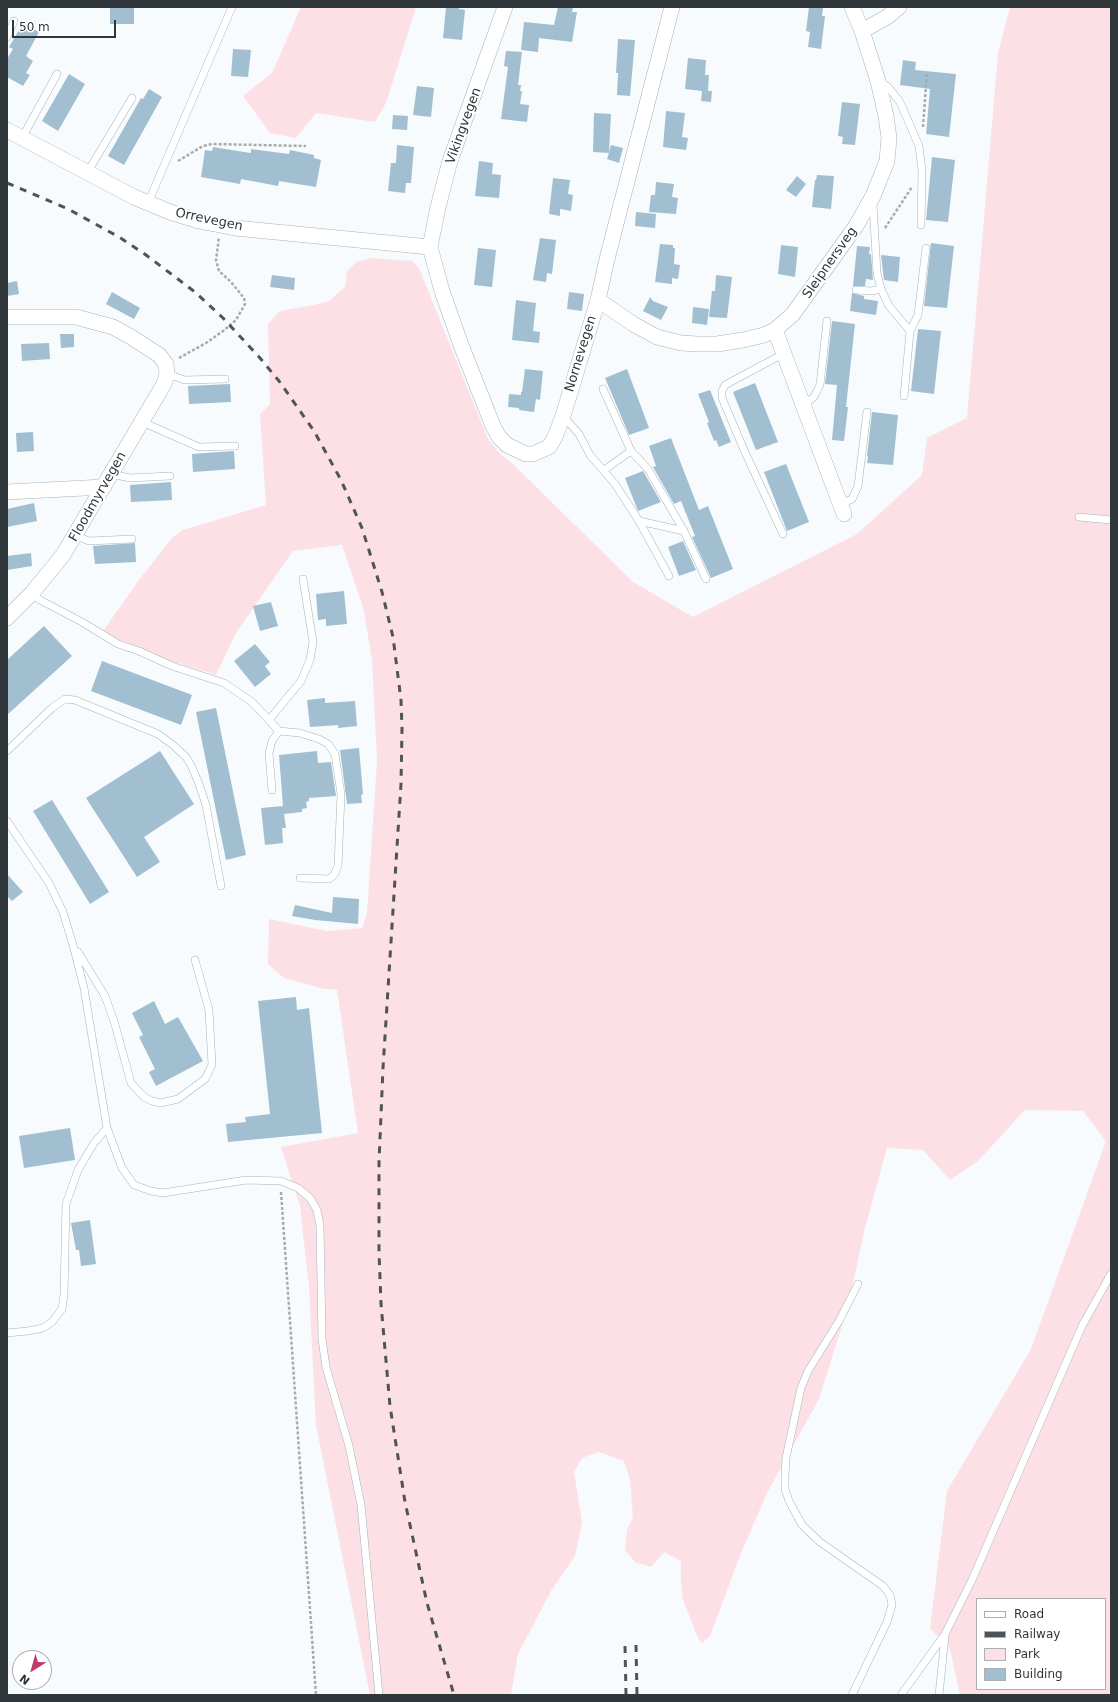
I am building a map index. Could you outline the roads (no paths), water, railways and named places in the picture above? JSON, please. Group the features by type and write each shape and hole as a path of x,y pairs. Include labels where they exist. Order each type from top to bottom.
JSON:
{"street":[{"name":"Vikingvegen","path":"430,247 438,207 450,161 505,7"},
{"name":"Nornevegen","path":"430,247 442,291 461,345 493,426 499,437 507,445 526,454 533,454 549,447 555,437 563,416 598,300 607,259 672,7"},
{"name":"Sleipnersveg","path":"598,300 657,337 681,343 717,344 743,340 775,330 786,322 800,306 856,226 873,196 887,161 889,138 886,116 878,81 862,31 852,7"},
{"path":"862,31 887,17 899,7"},
{"name":"Orrevegen","path":"7,130 148,204 199,221 220,225 430,247"},
{"path":"7,317 76,317 113,327 159,355 166,369"},
{"path":"775,330 842,509"},
{"name":"Floodmyrvegen","path":"7,618 51,572 76,536 164,384 166,369"},
{"path":"7,492 104,487"}],"lane":[{"path":"148,204 232,7"},
{"path":"7,37 14,22"},
{"path":"22,138 57,74"},
{"path":"878,81 888,87 900,102 919,146 922,172 921,225"},
{"path":"87,173 132,98"},
{"path":"873,196 877,273 881,289 889,306 910,331"},
{"path":"904,396 910,331 918,315 926,248"},
{"path":"856,290 872,291 881,289"},
{"path":"803,405 814,396 820,385 827,321"},
{"path":"783,354 726,386 722,391 722,398 744,450 783,534"},
{"path":"166,369 185,380 225,379"},
{"path":"603,388 631,451 648,469 684,531 706,579"},
{"path":"842,509 852,499 858,486 867,412"},
{"path":"563,416 579,434 590,455 604,470 639,521 669,576"},
{"path":"142,422 199,447 235,446"},
{"path":"604,470 631,451"},
{"path":"111,474 130,478 170,476"},
{"path":"1079,517 1111,520"},
{"path":"639,521 684,531"},
{"path":"76,536 89,541 132,539"},
{"path":"269,720 301,681 310,660 313,642 304,579"},
{"path":"32,593 40,600 75,618 118,644 139,651 172,666 224,683 252,702 280,731 300,733 319,739 328,744 336,754 340,787 338,866 334,875 329,879 300,878"},
{"path":"7,752 52,708 65,699 75,700 158,734 186,757 196,778 206,805 222,886"},
{"path":"272,790 269,753 272,741 280,731"},
{"path":"7,821 49,883 63,912 74,945 84,988 107,1128 122,1168 134,1185 151,1191 163,1193 246,1180 281,1181 298,1188 310,1198 317,1210 320,1226 322,1339 326,1368 349,1446 362,1505 379,1695"},
{"path":"74,945 105,996 114,1021 131,1083 144,1097 161,1103 178,1099 189,1091 205,1079 212,1065 209,1010 195,960"},
{"path":"7,1333 43,1328 52,1322 62,1309 64,1295 66,1204 78,1170 94,1143 107,1128"},
{"path":"901,1695 945,1634 972,1580 1082,1326 1111,1274"},
{"path":"852,1695 887,1622 892,1605 890,1595 883,1586 820,1542 802,1526 789,1501 785,1489 785,1476 786,1458 801,1388 808,1371 840,1321 858,1284"},
{"path":"939,1695 945,1634"}],"railway":[{"path":"7,183 68,209 119,237 146,255 195,292 223,318 260,358 279,381 314,431 341,480 362,528 382,592 393,637 401,700 402,728 401,784 383,1068 379,1162 379,1252 381,1304 390,1406 405,1502 427,1603 454,1695"},
{"path":"636,1645 637,1695"},
{"path":"625,1646 626,1695"}]}
